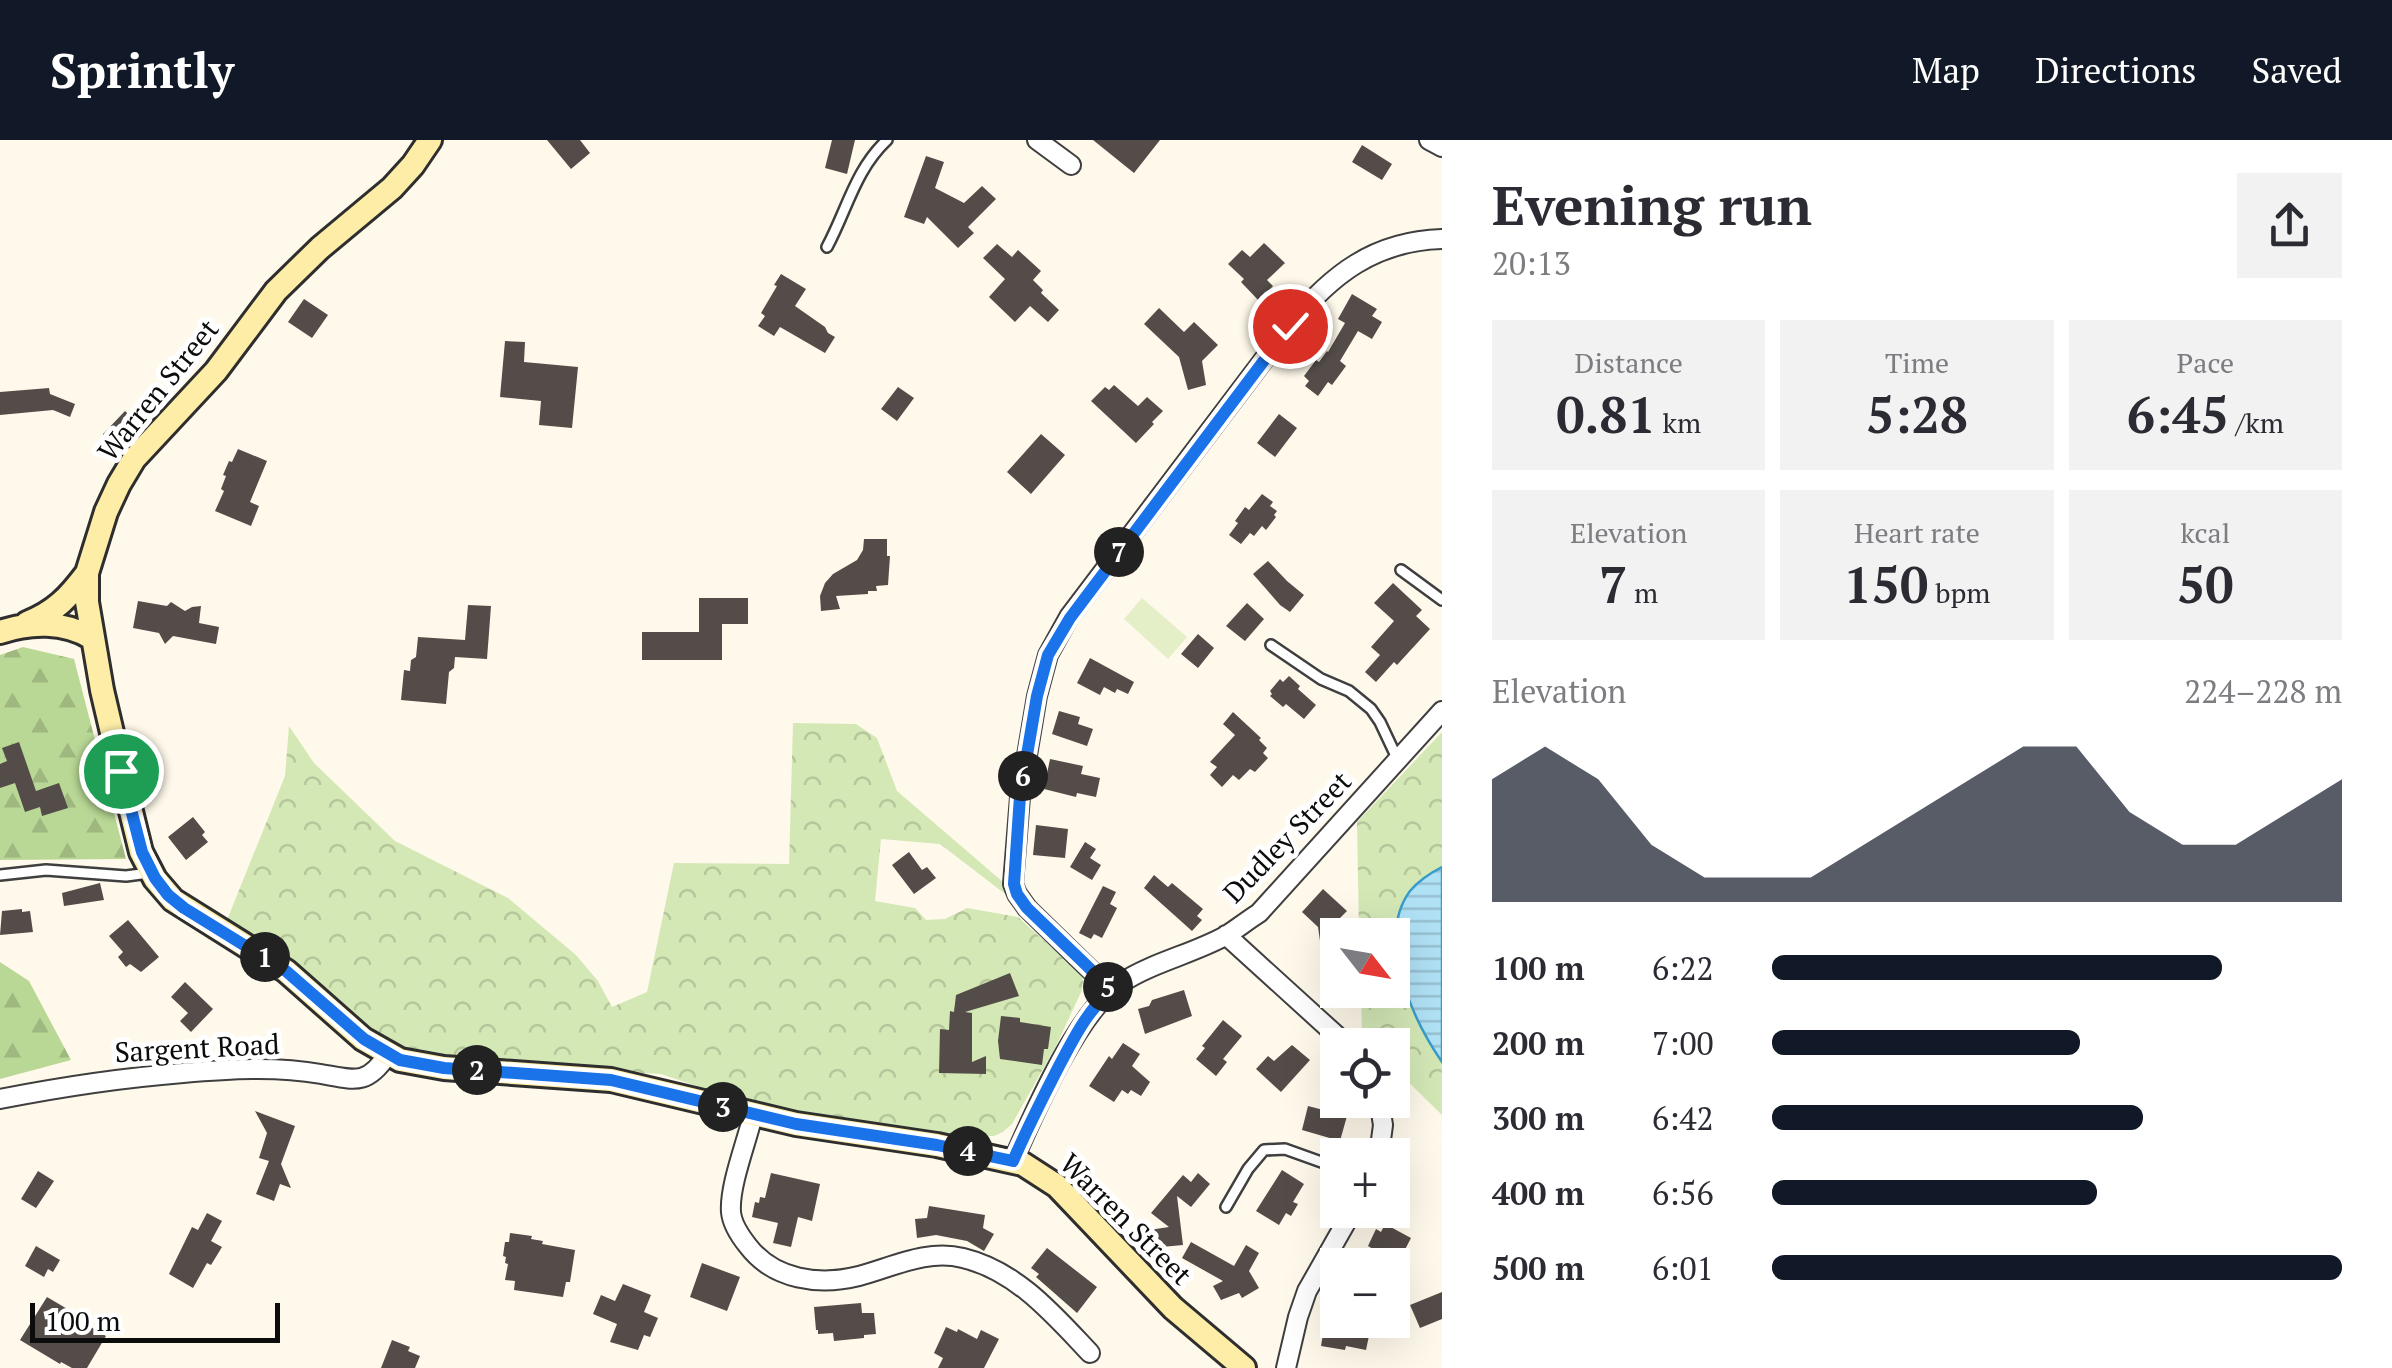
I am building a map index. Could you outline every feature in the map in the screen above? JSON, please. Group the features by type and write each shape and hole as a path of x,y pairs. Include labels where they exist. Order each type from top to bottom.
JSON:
{"street":[{"name":"Warren Street","path":"430,140 392,188 276,291 216,372 142,450 106,512 87,573 87,602 129,804 151,872 173,900 286,971 348,1026 408,1063 622,1082 753,1115 937,1145 1013,1161 1035,1170 1057,1186 1173,1308 1244,1368"},
{"path":"1037,140 1070,164"},
{"path":"1429,140 1442,147"},
{"path":"1112,990 1027,908 1014,884 1020,796 1048,655 1080,602 1318,292 1357,262 1406,244 1442,239"},
{"path":"7,630 57,608 87,573"},
{"path":"7,630 45,624 77,630 92,638"},
{"name":"Dudley Street","path":"1013,1161 1094,1007 1123,981 1226,935 1259,913 1442,711"},
{"path":"1226,935 1329,1028"},
{"name":"Sargent Road","path":"0,1099 76,1084 230,1069 288,1070 360,1078 373,1074 388,1054"},
{"path":"753,1115 733,1192 732,1217 743,1240 765,1264 790,1276 818,1280 856,1276 921,1258 964,1258 996,1270 1021,1286 1090,1353"},
{"path":"1286,1368 1304,1299 1342,1228"}],"lane":[{"path":"826,247 856,180 887,140"},
{"path":"1400,570 1442,600"},
{"path":"1271,644 1321,680 1350,691 1370,709 1398,761"},
{"path":"0,875 46,870 126,876 151,872"},
{"path":"1226,1207 1248,1168 1264,1150 1284,1149 1320,1162"}],"green space":[{"path":"1142,598 1187,637 1168,659 1124,619"},
{"path":"23,647 74,659 126,859 0,860 0,655"},
{"path":"793,723 856,724 877,738 897,791 1010,888 1013,900 940,844 881,839 875,901 915,908 926,920 945,919 967,908 1018,917 1080,973 1082,990 1057,1044 1012,1124 1003,1132 994,1136 965,1136 846,1121 760,1105 661,1074 444,1062 407,1052 380,1036 324,987 227,920 285,776 289,726 314,763 395,841 508,898 576,955 598,981 612,1007 647,992 674,863 789,864"},
{"path":"1442,732 1442,1115 1410,1084 1410,1028 1362,1028 1361,1008 1410,1008 1410,918 1359,918 1357,822"},
{"path":"0,962 29,981 71,1060 0,1079"}],"water":[{"path":"1442,867 1442,1062 1410,1002 1410,918 1399,918 1410,891"}],"building":[{"path":"547,140 580,140 590,153 571,169"},
{"path":"832,140 855,140 847,174 825,168"},
{"path":"1093,140 1160,140 1134,173"},
{"path":"1362,145 1392,164 1382,180 1352,162"},
{"path":"926,156 944,162 935,188 964,203 982,186 996,199 968,227 974,233 958,248 927,217 924,224 904,217"},
{"path":"1264,243 1285,263 1267,280 1273,286 1259,301 1228,264 1242,250 1250,257"},
{"path":"997,244 1012,257 1018,250 1041,271 1033,280 1059,310 1048,322 1030,306 1015,322 989,297 1005,279 983,258"},
{"path":"781,274 806,289 795,306 835,337 825,353 780,327 774,336 758,326"},
{"path":"1352,294 1377,309 1372,316 1382,322 1372,339 1358,331 1340,361 1346,366 1318,396 1305,386 1309,381 1304,376 1328,352 1345,323 1338,319"},
{"path":"304,299 328,315 312,338 288,322"},
{"path":"1159,308 1184,332 1194,322 1218,345 1202,361 1206,385 1188,390 1179,357 1144,324"},
{"path":"505,341 525,342 524,362 578,367 572,428 539,425 541,401 500,397"},
{"path":"1114,385 1138,406 1147,397 1163,411 1136,443 1091,401 1105,387 1109,390"},
{"path":"898,387 914,398 897,421 881,409"},
{"path":"49,388 50,394 75,404 70,417 53,410 0,415 0,392"},
{"path":"125,411 143,428 121,451 103,434"},
{"path":"1279,414 1297,428 1275,457 1257,443"},
{"path":"1041,434 1065,455 1031,494 1007,472"},
{"path":"238,449 267,461 250,502 259,506 251,526 215,511 224,491 223,475"},
{"path":"1262,494 1273,502 1270,506 1277,511 1276,517 1266,530 1262,526 1241,544 1229,535 1245,507 1249,510"},
{"path":"864,539 887,539 888,585 876,586 877,591 868,594 836,596 840,609 821,611 820,596 825,583 857,560"},
{"path":"1268,561 1304,595 1290,612 1253,574"},
{"path":"1393,583 1422,610 1416,616 1430,629 1376,682 1365,672 1380,655 1371,647 1394,621 1374,603"},
{"path":"699,598 748,598 748,624 722,624 722,660 642,660 642,632 699,632"},
{"path":"138,601 167,606 171,602 185,611 201,606 199,623 219,627 216,644 173,636 165,644 159,633 133,628"},
{"path":"1247,603 1264,619 1245,641 1226,626"},
{"path":"468,605 491,606 487,659 455,657 454,668 449,672 446,704 401,700 404,670 410,671 411,660 416,657 418,637 465,640"},
{"path":"1198,634 1214,648 1198,668 1181,654"},
{"path":"1090,658 1134,682 1128,694 1104,687 1100,695 1077,683"},
{"path":"1289,676 1316,705 1304,719 1270,696 1280,679 1283,682"},
{"path":"1059,711 1080,717 1078,724 1093,729 1087,746 1052,734"},
{"path":"1233,712 1261,738 1267,748 1263,753 1268,758 1255,772 1250,769 1239,780 1233,775 1222,787 1210,775 1217,767 1210,762 1235,735 1223,724"},
{"path":"19,742 36,791 59,783 68,808 42,816 40,807 25,812 15,783 0,788 0,764 7,761 2,748"},
{"path":"1050,759 1083,766 1081,774 1100,778 1096,797 1077,793 1076,797 1044,789"},
{"path":"193,817 208,842 186,860 168,837"},
{"path":"1036,825 1068,829 1065,858 1033,855"},
{"path":"1085,842 1096,849 1090,858 1101,865 1092,880 1070,867"},
{"path":"909,852 922,870 927,867 936,878 914,894 892,865"},
{"path":"1154,875 1168,887 1172,883 1203,909 1197,916 1202,920 1192,931 1144,888"},
{"path":"100,883 104,900 64,906 62,893"},
{"path":"1103,886 1116,892 1110,904 1117,908 1102,938 1094,934 1091,939 1079,933"},
{"path":"1323,889 1347,911 1340,918 1320,918 1320,941 1318,927 1302,912"},
{"path":"2,911 30,911 33,932 0,935"},
{"path":"128,920 159,957 141,972 130,964 126,967 118,957 123,952 109,936"},
{"path":"1010,973 1019,996 965,1012 972,1013 972,1062 986,1056 986,1074 939,1073 940,1029 949,1030 956,995"},
{"path":"185,982 213,1009 191,1032 180,1021 188,1013 171,997"},
{"path":"1184,990 1192,1016 1145,1034 1138,1009"},
{"path":"1001,1016 1051,1027 1042,1065 1000,1059"},
{"path":"1223,1020 1242,1036 1223,1059 1227,1062 1216,1076 1196,1059"},
{"path":"1123,1043 1140,1054 1132,1066 1150,1082 1141,1096 1122,1090 1114,1102 1089,1086"},
{"path":"1292,1045 1310,1060 1281,1092 1256,1069 1268,1056 1274,1061"},
{"path":"1308,1106 1320,1109 1320,1118 1346,1118 1341,1138 1302,1130"},
{"path":"255,1111 295,1126 281,1164 291,1188 280,1184 274,1201 256,1194 269,1161 259,1158 267,1133"},
{"path":"1282,1170 1304,1184 1293,1202 1298,1204 1291,1216 1286,1213 1279,1225 1256,1211"},
{"path":"38,1171 54,1181 36,1208 21,1199"},
{"path":"771,1173 820,1184 812,1221 798,1217 791,1247 773,1243 778,1223 752,1217 755,1202 765,1198"},
{"path":"1198,1173 1210,1184 1191,1207 1177,1196 1183,1245 1151,1248 1149,1230 1169,1227 1151,1213 1183,1175 1191,1182"},
{"path":"929,1206 985,1215 983,1228 994,1234 984,1251 967,1241 936,1235 917,1238 915,1219 927,1218"},
{"path":"207,1213 222,1221 211,1241 222,1247 211,1265 207,1263 193,1288 169,1274 192,1227 198,1230"},
{"path":"1383,1228 1392,1228 1411,1238 1406,1248 1368,1246 1376,1229 1381,1232"},
{"path":"510,1233 575,1250 570,1282 566,1282 563,1297 514,1290 515,1281 505,1280 508,1264 503,1256"},
{"path":"1191,1242 1234,1266 1246,1245 1259,1253 1249,1271 1259,1288 1242,1298 1239,1293 1221,1300 1213,1286 1223,1281 1182,1258"},
{"path":"36,1246 60,1260 53,1272 48,1269 44,1277 25,1266"},
{"path":"1047,1248 1097,1287 1077,1313 1031,1268"},
{"path":"702,1263 740,1277 727,1311 690,1297"},
{"path":"623,1284 651,1295 644,1312 658,1318 650,1337 644,1335 638,1350 610,1342 617,1324 593,1314 601,1295 615,1301"},
{"path":"1442,1292 1442,1319 1420,1328 1410,1305"},
{"path":"47,1297 106,1336 87,1368 60,1364 20,1340"},
{"path":"861,1303 862,1313 874,1313 876,1334 834,1341 833,1333 818,1334 814,1307"},
{"path":"946,1327 977,1339 981,1330 999,1339 984,1368 938,1368 943,1358 934,1353"},
{"path":"1322,1338 1369,1338 1366,1350 1321,1346"},
{"path":"392,1340 420,1356 415,1368 381,1368"}],"route":[{"path":"121,771 142,852 168,895 286,971 364,1039 400,1060 444,1068 611,1080 796,1124 1013,1161 1082,1024 1112,990 1027,908 1014,884 1020,796 1048,655 1070,618 1290,326"}]}
